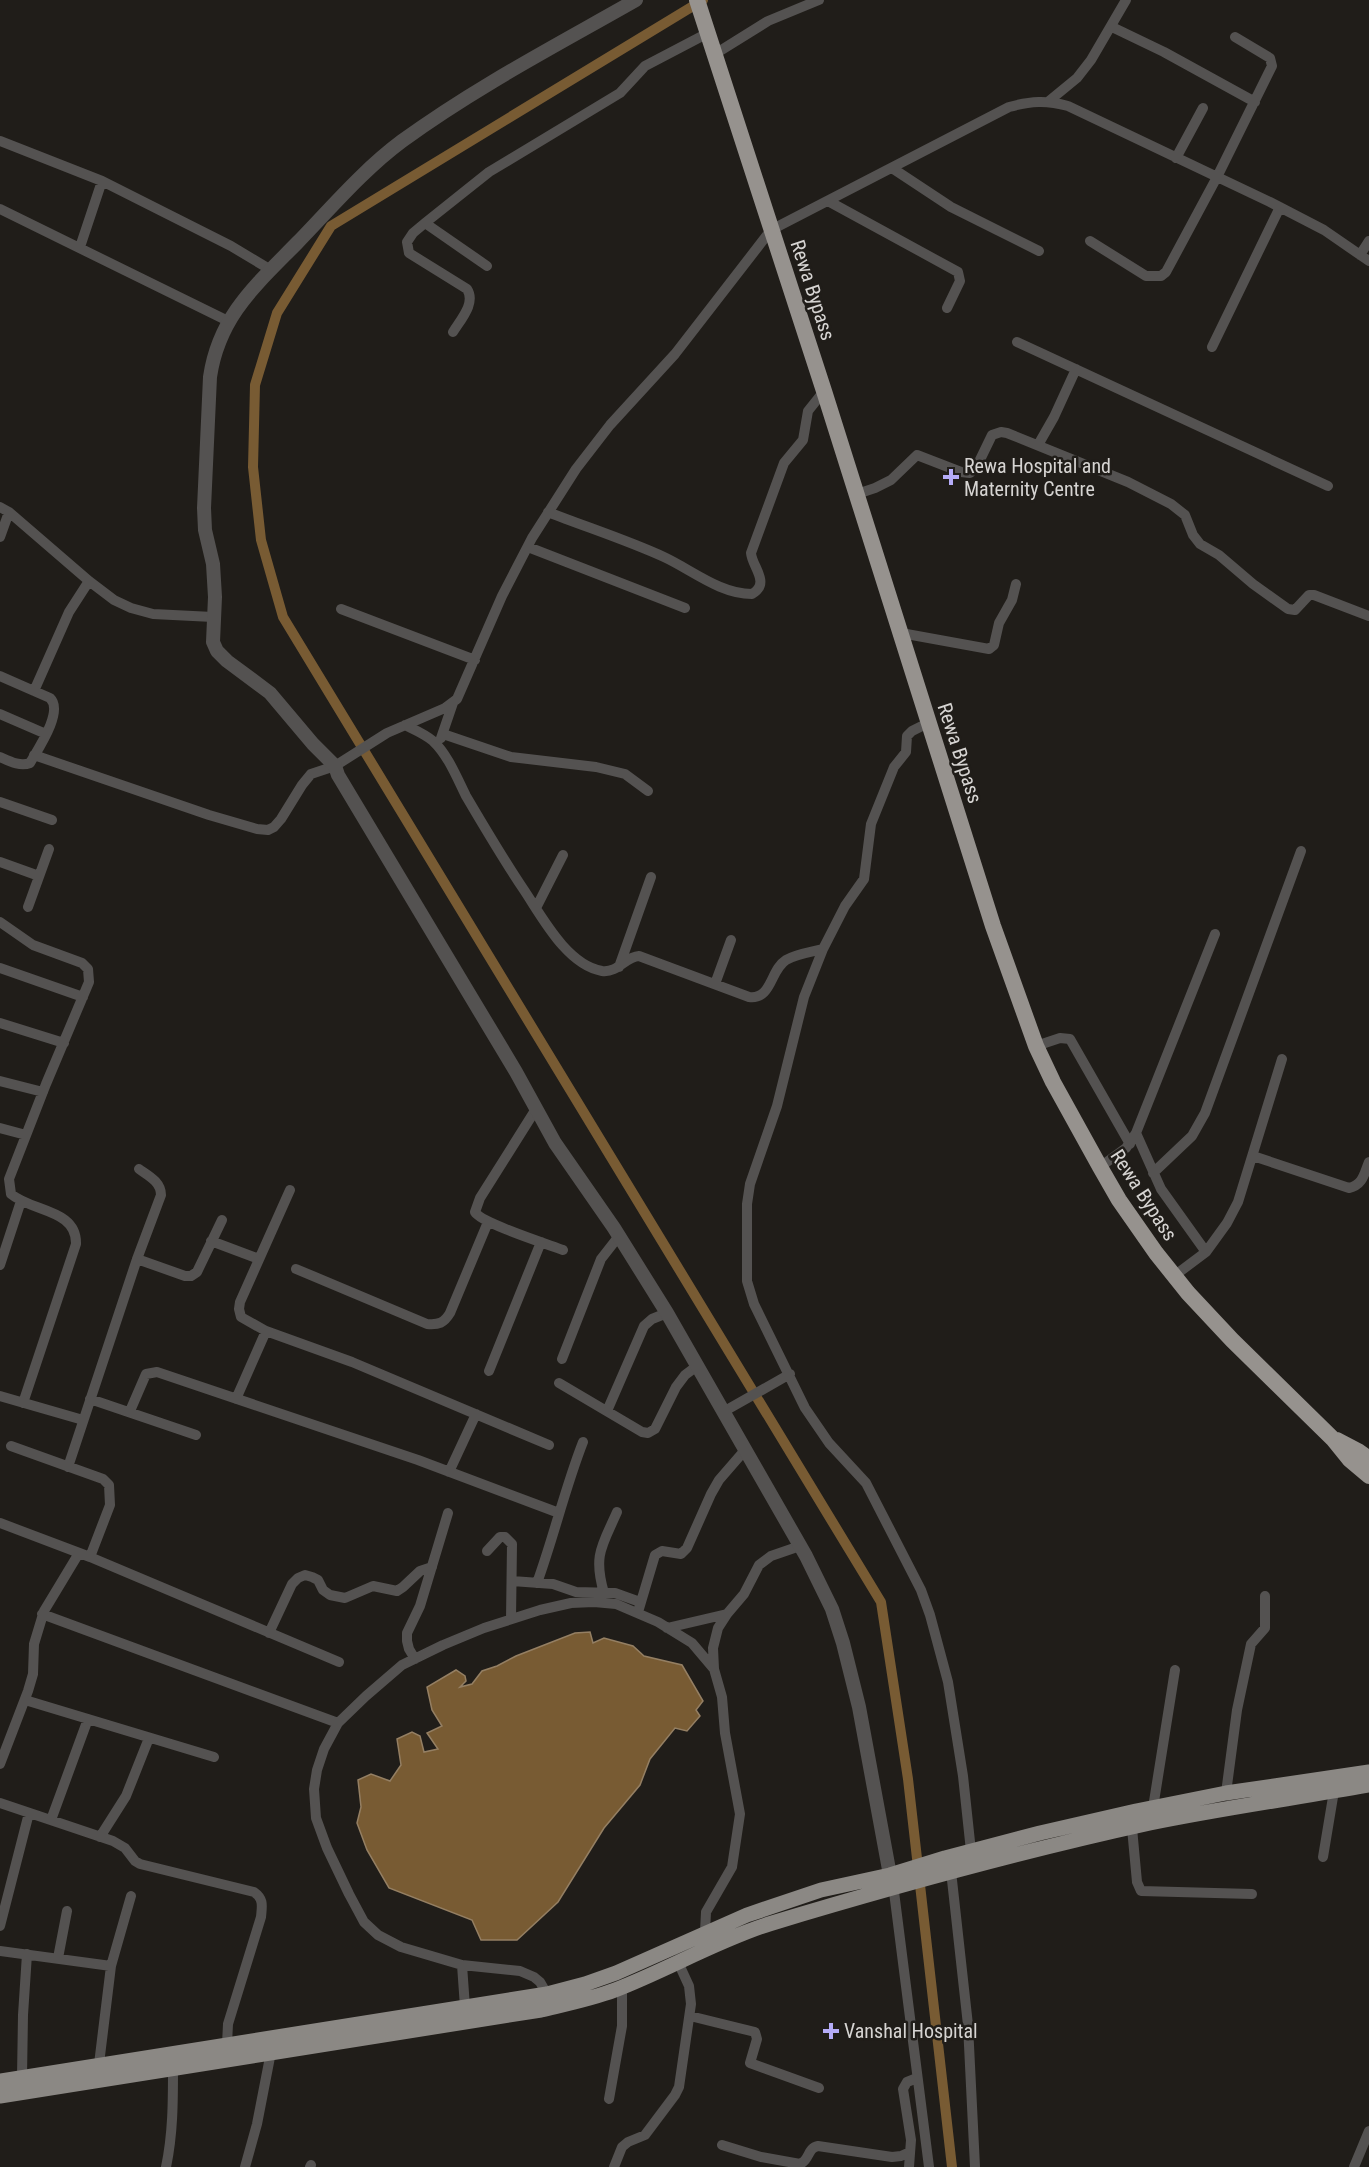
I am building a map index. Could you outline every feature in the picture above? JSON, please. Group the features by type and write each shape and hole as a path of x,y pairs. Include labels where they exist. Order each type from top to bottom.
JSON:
{"highway":[{"name":"Rewa Bypass","path":"697,0 824,391 993,926 1036,1046 1053,1082 1100,1167 1138,1229 1174,1276 1261,1369 1333,1439 1350,1460 1369,1476"},
{"name":"Rewa Bypass","path":"1333,1439 1369,1459"},
{"path":"1350,1460 1358,1477 1369,1490"}],"main road":[{"path":"0,2096 173,2068 547,1994 616,1973 705,1932 784,1901 821,1890 898,1879 1132,1827 1152,1816 1226,1793 1369,1772"},
{"path":"948,1867 971,1851 1040,1833 1369,1785"},
{"path":"461,2012 541,2010 580,2001 622,1987 736,1936 898,1879"},
{"path":"0,2081 227,2044 273,2047"}],"street":[{"path":"339,764 313,744 270,693 227,661 213,642 215,597 213,564 205,530 204,508 210,377 213,361 228,321 239,305 271,270 366,172 401,142 514,67 636,0"},
{"path":"715,54 768,21 819,0"},
{"path":"1049,101 1084,69 1112,27 1126,0"},
{"path":"1112,27 1164,52 1255,102"},
{"path":"453,332 469,307 470,292 409,253 407,242 413,233 458,195 504,162 620,93 645,66 706,28"},
{"path":"1090,241 1146,276 1161,276 1166,272 1217,177 1272,66 1270,58 1235,37"},
{"path":"438,747 453,703 460,694 502,596 548,512 576,469 610,425 675,354 771,230 1009,107 1031,101 1049,101 1068,106 1280,207 1324,230 1365,258 1369,241"},
{"path":"1176,158 1203,108"},
{"path":"0,141 102,181 231,246 271,270"},
{"path":"892,168 951,207 1039,251"},
{"path":"80,247 102,181"},
{"path":"828,201 958,272 960,281 947,308"},
{"path":"1212,347 1280,207"},
{"path":"0,208 228,321"},
{"path":"424,223 487,266"},
{"path":"1017,342 1328,486"},
{"path":"1038,445 1076,369"},
{"path":"548,512 664,557 701,578 723,587 742,594 756,593 761,578 752,561 751,553 784,463 803,440 808,411 824,391"},
{"path":"856,494 891,480 917,455 961,472 970,473 977,466 988,440 996,433 1007,433 1128,482 1171,504 1185,515 1193,535 1200,544 1219,555 1248,580 1288,609 1295,610 1309,595 1314,595 1369,616"},
{"path":"4,509 114,600 130,608 153,614 213,617"},
{"path":"0,537 4,509"},
{"path":"528,547 685,608"},
{"path":"34,691 69,612 89,581"},
{"path":"901,633 989,649 994,645 999,623 1012,600 1016,584"},
{"path":"341,609 475,660"},
{"path":"0,676 54,702 55,714 30,763 25,765 0,757"},
{"path":"34,756 209,815 268,830 281,819 311,774 339,764 387,733 453,703"},
{"path":"0,714 46,734"},
{"path":"928,723 907,736 906,752 894,767 871,824 864,879 845,906 823,949 804,998 777,1106 753,1172 748,1193 748,1287 754,1304 806,1408 821,1433 858,1472 874,1497 921,1590 948,1682 963,1776 971,1851"},
{"path":"405,725 422,733 438,747 498,851 557,939 575,956 593,968 601,970 619,967 639,956 749,997 760,997 778,968 787,959 823,949"},
{"path":"443,734 511,757 596,767 625,774 648,791"},
{"path":"339,764 338,775 516,1072 555,1143 619,1236 697,1366 727,1410 744,1449 800,1546 832,1609 860,1707 898,1879 928,2167"},
{"path":"0,802 52,820"},
{"path":"28,907 49,849"},
{"path":"1153,1173 1192,1136 1205,1113 1301,851"},
{"path":"536,908 564,855"},
{"path":"0,862 39,876"},
{"path":"619,967 651,877"},
{"path":"0,922 33,945 82,963 90,975 26,1135 4,1178 11,1194 21,1201 64,1218 72,1225 76,1233 76,1244 23,1403"},
{"path":"1100,1167 1130,1144 1136,1133 1215,934"},
{"path":"715,984 731,940"},
{"path":"0,968 83,997"},
{"path":"0,1023 64,1043"},
{"path":"1036,1046 1060,1038 1070,1040 1130,1144"},
{"path":"1174,1276 1206,1252 1227,1223 1238,1202 1282,1059"},
{"path":"0,1081 43,1092"},
{"path":"536,1109 475,1207 476,1216 562,1250"},
{"path":"0,1128 26,1135"},
{"path":"1136,1133 1153,1173 1170,1202 1206,1252"},
{"path":"1253,1156 1342,1187 1358,1185 1367,1174 1369,1162"},
{"path":"68,1467 137,1258 161,1195 161,1188 157,1183 139,1169"},
{"path":"290,1190 240,1302 241,1317 267,1331 352,1362 549,1445"},
{"path":"0,1265 21,1201"},
{"path":"137,1258 185,1276 191,1276 197,1272 222,1220"},
{"path":"296,1269 428,1324 437,1325 445,1321 450,1313 488,1222"},
{"path":"562,1359 601,1259 619,1236"},
{"path":"211,1241 259,1259"},
{"path":"489,1371 541,1242"},
{"path":"607,1411 644,1326 652,1319 667,1313"},
{"path":"236,1399 267,1331"},
{"path":"560,1383 642,1432 651,1433 680,1381 697,1366"},
{"path":"130,1411 144,1378 150,1372 157,1372 449,1472 559,1514"},
{"path":"727,1410 790,1374"},
{"path":"0,1396 83,1420"},
{"path":"90,1399 196,1435"},
{"path":"449,1472 476,1414"},
{"path":"537,1583 569,1476 583,1442"},
{"path":"11,1446 103,1479 109,1485 110,1505 90,1557"},
{"path":"639,1607 655,1555 662,1551 678,1554 684,1552 719,1480 744,1449"},
{"path":"604,1593 598,1575 599,1553 617,1512"},
{"path":"415,1659 406,1641 407,1634 420,1606 448,1513"},
{"path":"0,1523 90,1557 339,1662"},
{"path":"488,1551 500,1537 505,1537 512,1544 511,1619"},
{"path":"705,1932 706,1912 732,1867 740,1814 725,1733 722,1696 712,1656 714,1639 727,1614 744,1594 754,1572 764,1560 800,1546"},
{"path":"0,1764 33,1674 34,1644 42,1614 79,1553"},
{"path":"269,1633 292,1584 305,1575 318,1580 323,1590 330,1595 345,1598 373,1586 396,1591 420,1571 432,1567"},
{"path":"512,1581 553,1584 576,1592 625,1596 667,1628 692,1643 714,1669"},
{"path":"1226,1793 1237,1710 1251,1644 1265,1628 1264,1596"},
{"path":"547,1994 540,1982 520,1971 462,1965 401,1947 378,1935 364,1922 327,1848 316,1818 314,1789 321,1759 338,1724 366,1696 402,1665 442,1645 511,1619 572,1603 594,1602 639,1607"},
{"path":"42,1614 338,1724"},
{"path":"667,1628 727,1614"},
{"path":"1152,1816 1175,1670"},
{"path":"25,1700 214,1757"},
{"path":"51,1820 88,1719"},
{"path":"100,1837 126,1796 149,1738"},
{"path":"1323,1857 1334,1791"},
{"path":"0,1803 100,1837 125,1848 140,1864 254,1892 260,1897 261,1917 228,2024 227,2044"},
{"path":"0,1926 29,1813"},
{"path":"1132,1827 1137,1882 1141,1891 1252,1894"},
{"path":"948,1867 968,2025 975,2167"},
{"path":"99,2064 111,1966 131,1896"},
{"path":"58,1958 68,1911"},
{"path":"0,1951 111,1966"},
{"path":"22,2077 27,1954"},
{"path":"614,2167 622,2147 645,2135 677,2091 690,2016 691,1994 690,1986 678,1962"},
{"path":"461,2012 462,1965"},
{"path":"609,2099 621,2037 622,1987"},
{"path":"690,2016 755,2032 757,2038 750,2063 819,2088"},
{"path":"245,2167 273,2047"},
{"path":"166,2167 173,2113 173,2068"},
{"path":"909,2167 911,2140 903,2089 907,2082 917,2078"},
{"path":"1354,2167 1369,2131"},
{"path":"722,2145 760,2162 800,2164 806,2160 810,2150 818,2146 892,2157 910,2152"}],"shaded area":[{"path":"590,1632 593,1643 604,1638 633,1646 644,1656 682,1665 703,1701 696,1710 700,1716 687,1731 675,1728 650,1759 640,1785 604,1828 558,1902 517,1940 481,1940 472,1920 389,1888 367,1850 357,1823 361,1807 358,1780 371,1774 390,1781 401,1765 397,1739 412,1732 420,1736 424,1752 438,1749 427,1733 442,1726 432,1710 427,1687 456,1670 465,1676 466,1681 460,1687 472,1684 482,1671 516,1656 575,1633"}],"waterway":[{"path":"703,0 331,226 277,313 255,385 253,467 261,540 283,617 881,1602 908,1779 952,2167"}],"place":[{"name":"Rewa Hospital and Maternity Centre","path":"951,477"},
{"name":"Vanshal Hospital","path":"831,2031"}]}
